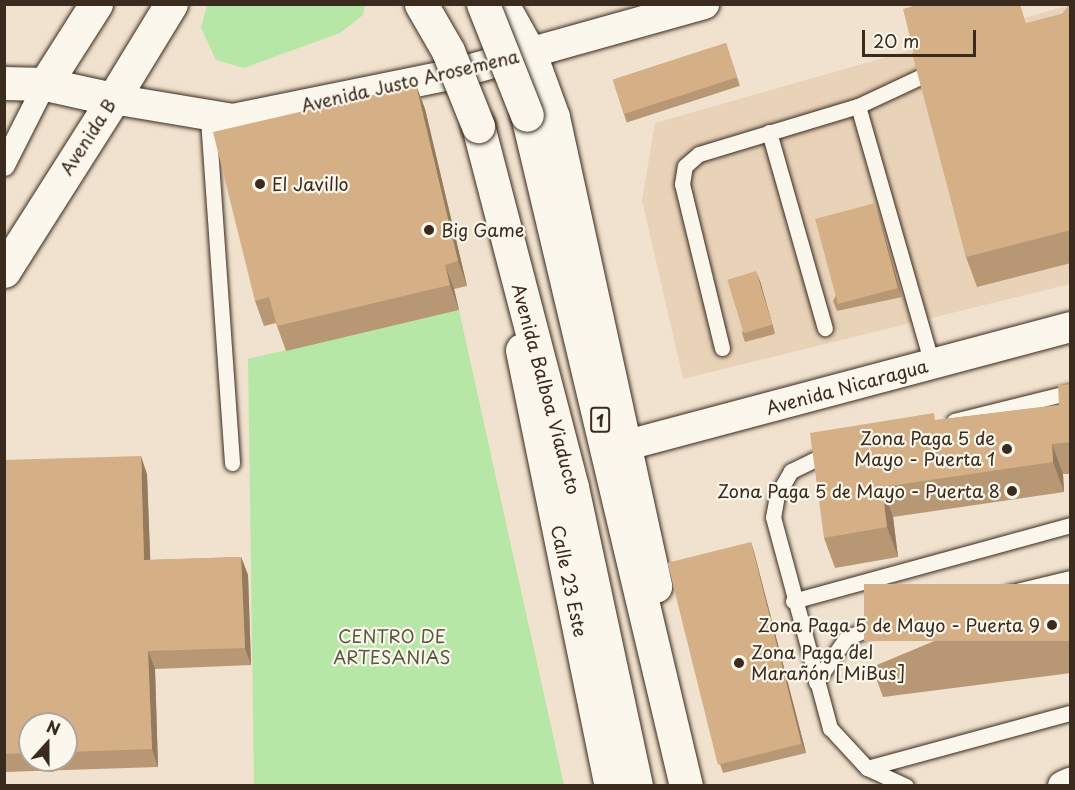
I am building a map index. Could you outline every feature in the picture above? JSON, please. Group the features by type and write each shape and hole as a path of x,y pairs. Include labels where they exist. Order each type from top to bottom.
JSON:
{"main road":[{"path":"45,84 96,4"},
{"name":"Avenida B","path":"4,271 171,4"},
{"name":"Calle 23 Este","path":"405,4 450,75 491,201 611,786"},
{"name":"Avenida Balboa Viaducto","path":"421,4 448,51 478,126 572,487 636,786"},
{"name":"1","path":"483,4 527,115 686,786"},
{"name":"1","path":"502,4 530,54 553,117 698,786"},
{"path":"4,83 45,84 113,99"}],"street":[{"name":"Avenida Justo Arosemena","path":"113,99 208,119 242,118 450,75 704,4"},
{"path":"4,165 45,84"},
{"name":"Avenida Nicaragua","path":"624,446 1071,327"},
{"path":"1063,786 1071,783"}],"lane":[{"path":"722,348 682,184 685,166 699,154 858,106 922,73 956,64"},
{"path":"858,106 932,364"},
{"path":"208,119 232,463"},
{"path":"769,132 825,328"},
{"path":"942,424 1071,392"},
{"path":"848,447 814,455 791,471 777,495 773,517 830,728 867,768 906,786"},
{"path":"794,601 1071,525"},
{"path":"991,597 1071,578"},
{"path":"816,682 846,638 900,619"},
{"path":"867,768 1071,713"}],"shaded area":[{"path":"1070,5 1070,284 683,379 642,200 655,123"}],"green space":[{"path":"207,4 365,5 363,15 340,33 244,68 216,60 201,28"},
{"name":"CENTRO DE ARTESANIAS","path":"459,310 564,785 254,785 248,359"}],"building":[{"path":"920,4 1020,4 1026,24 914,53 903,9"},
{"path":"1071,5 1071,230 966,257 912,53 1062,14"},
{"path":"726,43 737,77 624,114 613,80"},
{"path":"416,85 458,261 445,265 450,285 277,326 269,297 255,301 213,132"},
{"path":"875,203 898,288 838,304 815,219"},
{"path":"756,271 772,325 744,333 727,280"},
{"path":"1071,384 1071,442 1052,444 1053,462 882,487 887,527 824,538 810,433 934,413 935,420 1059,405 1058,385"},
{"path":"141,456 144,560 241,557 245,648 148,651 152,749 78,752 78,712 18,712 18,753 4,754 4,460"},
{"name":"Zona Paga del Marañón [MiBus]","path":"751,542 801,744 718,765 668,563"},
{"path":"864,584 1070,584 1070,641 864,641"}],"place":[{"name":"El Javillo","path":"260,184"},
{"name":"Big Game","path":"429,230"},
{"name":"Zona Paga 5 de Mayo - Puerta 1","path":"1007,449"},
{"name":"Zona Paga 5 de Mayo - Puerta 8","path":"1012,491"},
{"name":"Zona Paga 5 de Mayo - Puerta 9","path":"1052,625"},
{"name":"Zona Paga del Marañón [MiBus]","path":"739,663"}]}
